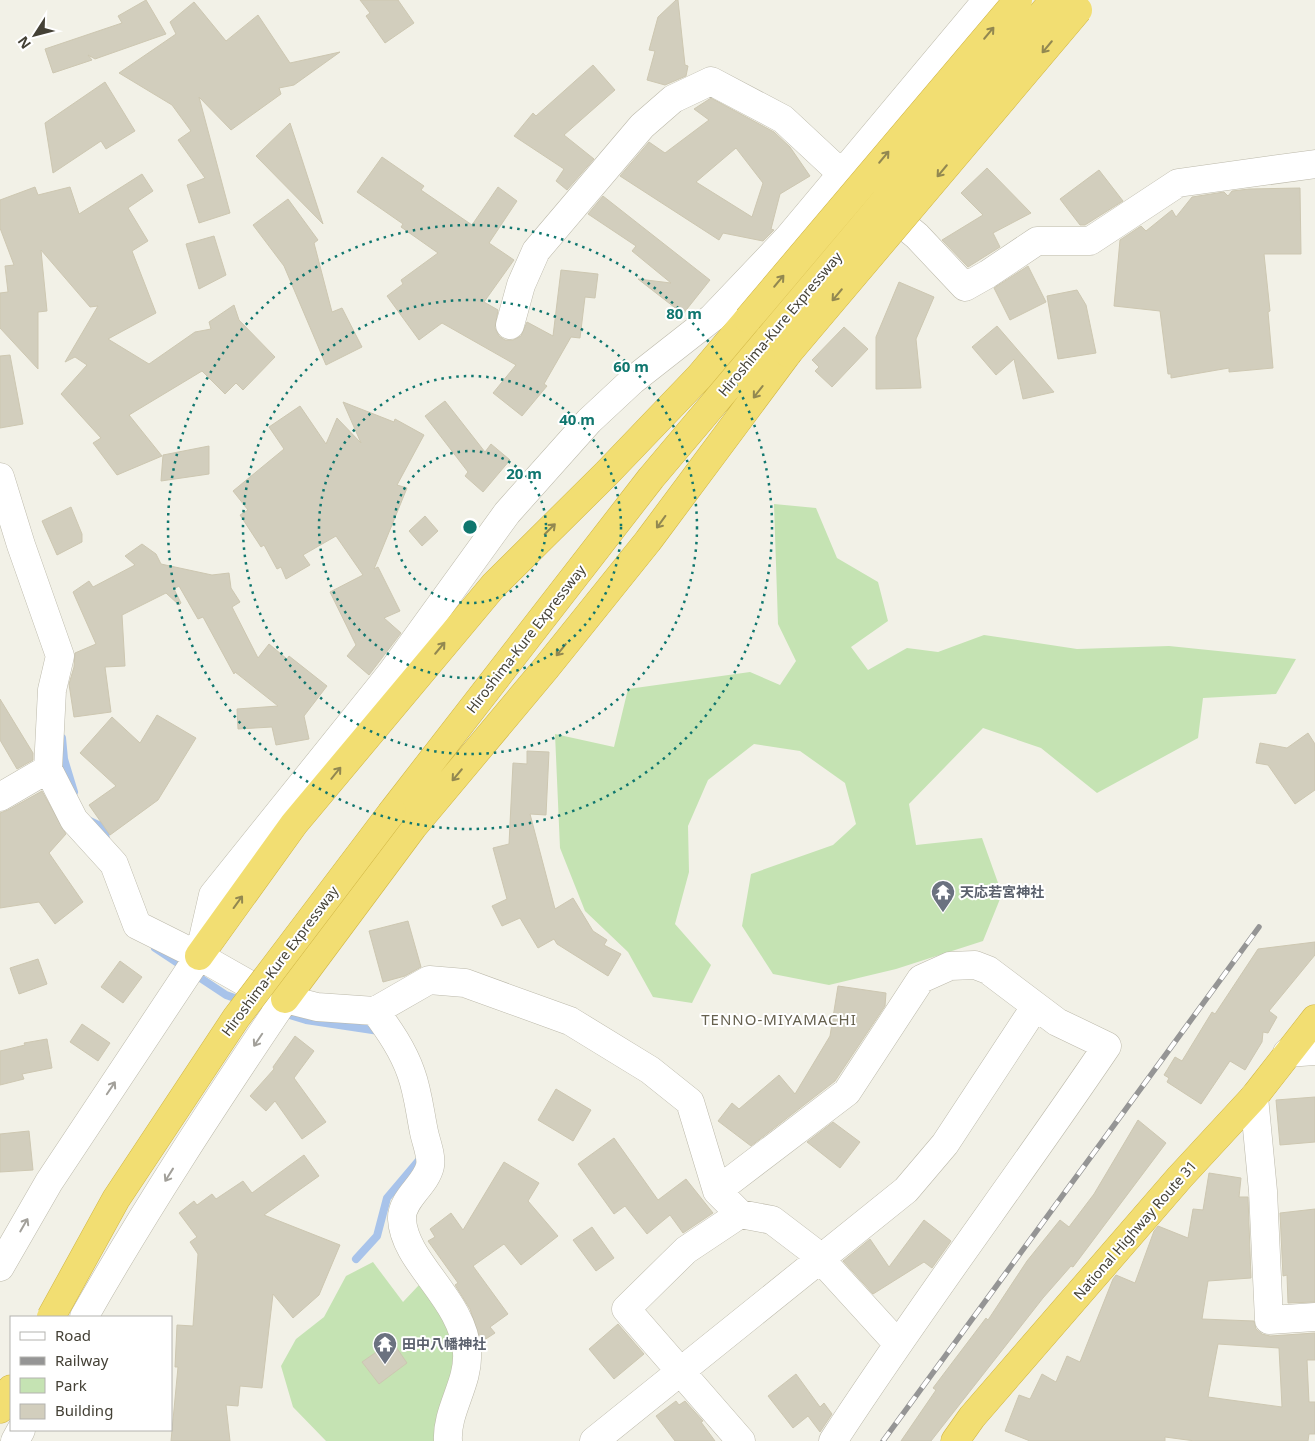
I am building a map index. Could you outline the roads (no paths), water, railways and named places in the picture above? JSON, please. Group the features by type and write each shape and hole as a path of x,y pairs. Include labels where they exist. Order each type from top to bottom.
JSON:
{"highway":[{"path":"199,956 294,824 494,585 607,473 692,384 1018,0"},
{"name":"Hiroshima-Kure Expressway","path":"52,1316 116,1199 236,1018 392,812 651,478 779,345 1073,3"},
{"path":"285,999 413,827 546,668 642,548 779,345"},
{"name":"National Highway Route 31","path":"955,1441 972,1417 1180,1177 1254,1097 1315,1019"},
{"path":"0,1409 10,1391"}],"street":[{"path":"0,1267 49,1182 199,956 213,894 392,672 507,513 589,421 633,380 712,318 788,238 987,0"},
{"path":"510,325 521,286 536,251 642,126 673,99 711,81 783,119 842,174 917,236 965,286 988,274 1037,241 1090,241 1178,183 1315,164"},
{"path":"0,477 21,545 60,656 52,690 48,769 74,820 114,864 137,925 199,956 266,994 317,1007 375,1011 429,980 465,984 570,1021 650,1070 690,1102 717,1191 740,1214 772,1220 821,1260 898,1343"},
{"path":"0,797 48,769"},
{"path":"717,1191 847,1092 921,979 950,966 975,965 988,970 1035,1007 1058,1022 1107,1046 1026,1165 898,1343 833,1441"},
{"path":"85,1316 123,1249 202,1122 285,999"},
{"path":"594,1441 906,1190 932,1162 1035,1007"},
{"path":"375,1011 395,1039 411,1073 429,1152 430,1166 420,1186 409,1199 401,1216 405,1239 446,1296 458,1321 467,1353 462,1384 448,1429 448,1441"},
{"path":"1287,1053 1315,1051"},
{"path":"1254,1097 1263,1191 1269,1320 1315,1317"},
{"path":"740,1214 686,1250 626,1309 741,1441"}],"waterway":[{"path":"62,738 64,759 74,792"},
{"path":"88,820 105,828 106,843"},
{"path":"155,948 226,995 243,1001"},
{"path":"283,1013 306,1020 379,1031"},
{"path":"356,1259 377,1236 387,1198 420,1159"}],"railway":[{"path":"883,1441 1259,927"}],"place":[{"name":"天応若宮神社","path":"943,913"},
{"name":"田中八幡神社","path":"385,1365"}],"district":[{"name":"TENNO-MIYAMACHI","path":"779,1020"}]}
